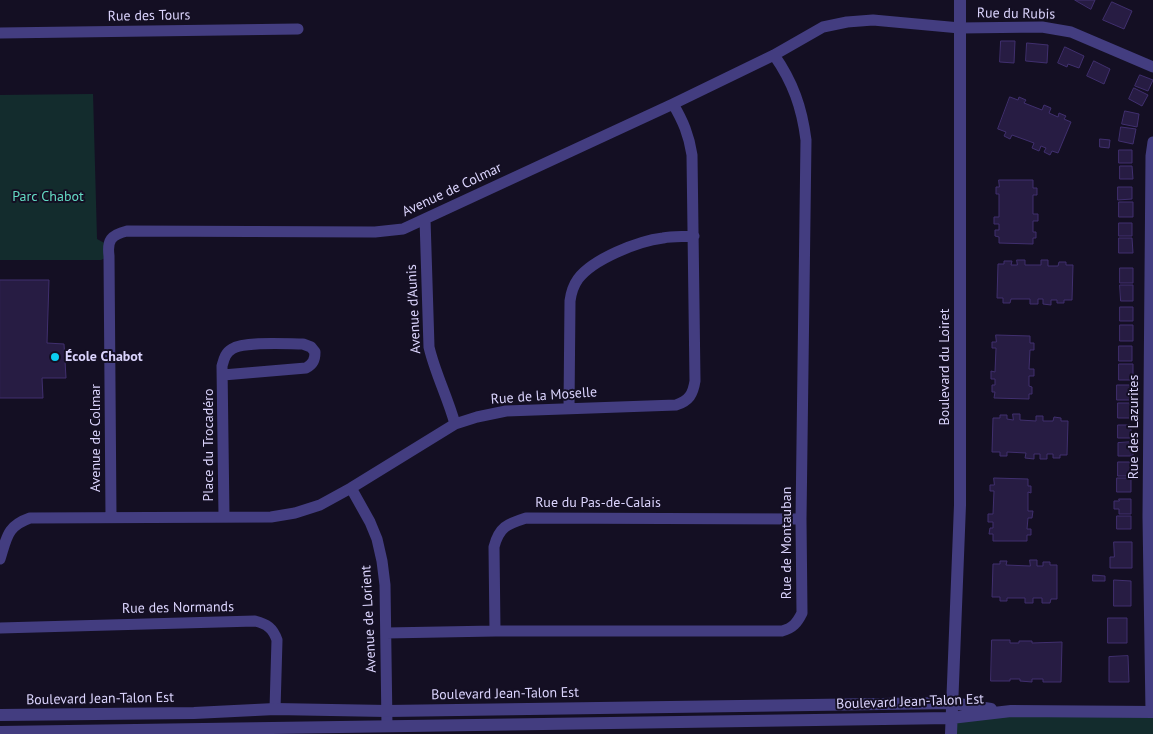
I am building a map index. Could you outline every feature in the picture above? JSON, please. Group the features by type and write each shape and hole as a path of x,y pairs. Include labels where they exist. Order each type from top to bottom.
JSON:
{"street":[{"name":"Boulevard du Loiret","path":"951,734 960,505 960,0"},
{"name":"Avenue de Colmar","path":"112,517 108,246 111,239 117,233 127,231 375,232 403,229 673,104 774,55 823,27 847,22 873,20 960,28"},
{"name":"Rue du Rubis","path":"960,28 1042,27 1071,32 1153,67"},
{"name":"Rue des Tours","path":"0,33 298,28"},
{"name":"Rue de Montauban","path":"386,633 782,631 791,629 798,622 802,613 806,140 803,115 794,89 774,55"},
{"name":"Rue de la Moselle","path":"0,559 7,538 14,525 30,518 271,517 295,513 320,505 455,424 477,417 506,411 676,404 689,398 694,391 695,381 692,155 684,121 673,104"},
{"name":"Rue des Lazurites","path":"1152,712 1152,571 1148,517 1151,166 1153,142"},
{"name":"Avenue d'Aunis","path":"425,219 429,347 455,424"},
{"path":"569,408 570,301 572,289 577,280 586,270 609,256 638,244 662,238 694,236"},
{"name":"Place du Trocadéro","path":"223,374 306,368 315,359 315,352 311,347 303,344 241,345 231,349 225,356 222,366 224,516"},
{"name":"Avenue de Lorient","path":"351,488 370,522 379,546 385,585 387,726"},
{"name":"Rue du Pas-de-Calais","path":"495,631 494,547 496,536 511,523 526,518 802,519"},
{"name":"Rue des Normands","path":"0,628 255,621 263,623 270,627 278,640 275,710"},
{"name":"Boulevard Jean-Talon Est","path":"0,715 275,710 387,711 952,704 1011,711 1152,712"},
{"name":"Boulevard Jean-Talon Est","path":"0,732 194,732 387,726 951,718 1011,711"},
{"path":"194,712 194,732"}],"green space":[{"name":"Parc Chabot","path":"93,94 97,239 108,245 109,256 101,260 0,260 0,95"},
{"path":"1153,711 1153,734 951,734 951,718"}],"building":[{"path":"1075,0 1095,0 1091,9"},
{"path":"1112,2 1132,11 1124,29 1103,20"},
{"path":"1001,41 1015,41 1014,63 1000,62"},
{"path":"1027,43 1048,45 1047,63 1026,61"},
{"path":"1065,47 1084,56 1079,68 1068,64 1067,67 1058,63"},
{"path":"1094,61 1110,69 1104,84 1087,76"},
{"path":"1140,75 1153,80 1148,91 1135,86"},
{"path":"1134,88 1148,95 1142,106 1129,99"},
{"path":"1010,97 1018,100 1019,97 1026,100 1024,103 1042,110 1044,105 1051,108 1049,113 1058,117 1059,113 1066,116 1064,119 1071,122 1058,153 1052,151 1050,155 1044,152 1046,148 1041,146 1039,151 1032,148 1034,143 1012,135 1010,139 1004,136 1006,132 998,129"},
{"path":"1125,111 1139,114 1137,127 1122,124"},
{"path":"1121,127 1136,129 1133,144 1119,141"},
{"path":"1100,139 1110,140 1109,148 1100,147"},
{"path":"1119,150 1132,150 1132,163 1119,163"},
{"path":"1120,166 1132,166 1133,179 1120,179"},
{"path":"999,180 1033,180 1033,188 1037,188 1037,195 1033,195 1033,214 1038,214 1038,221 1033,221 1033,232 1036,232 1036,238 1033,238 1033,244 999,243 999,237 995,236 995,230 999,230 999,224 994,224 994,217 999,217 999,194 996,194 996,187 999,187"},
{"path":"1118,187 1132,187 1132,199 1118,200"},
{"path":"1119,202 1133,202 1133,217 1119,217"},
{"path":"1119,223 1132,223 1132,236 1119,236"},
{"path":"1119,238 1132,238 1133,253 1119,253"},
{"path":"1017,260 1025,260 1025,265 1041,265 1041,260 1048,260 1048,266 1058,266 1059,262 1073,265 1072,300 1064,300 1064,303 1057,303 1057,300 1051,300 1051,305 1043,304 1043,299 1038,299 1038,304 1030,304 1030,299 1011,299 1010,303 1003,303 1003,298 997,298 998,264 1004,264 1004,261 1012,261 1011,265 1017,265"},
{"path":"1120,268 1133,268 1133,283 1120,283"},
{"path":"0,280 49,280 47,343 64,344 66,378 42,378 43,398 0,398"},
{"path":"1120,285 1133,285 1133,301 1121,301"},
{"path":"1120,307 1133,307 1133,321 1120,321"},
{"path":"1120,325 1133,325 1133,341 1120,341"},
{"path":"996,335 1030,336 1030,343 1034,343 1034,350 1030,350 1029,369 1034,369 1034,376 1029,376 1029,386 1032,387 1032,394 1029,394 1029,399 994,398 995,392 992,392 992,385 995,385 995,379 991,379 991,371 995,372 996,348 992,348 992,342 996,342"},
{"path":"1119,346 1132,346 1132,361 1119,361"},
{"path":"1119,364 1133,364 1133,380 1119,380"},
{"path":"1117,385 1132,385 1132,400 1117,400"},
{"path":"1118,403 1133,403 1133,418 1118,418"},
{"path":"1013,414 1020,414 1020,420 1036,421 1036,416 1043,416 1043,421 1053,421 1054,417 1061,418 1061,421 1068,421 1067,455 1053,458 1053,454 1047,454 1047,459 1040,459 1040,454 1034,454 1034,459 1025,458 1026,453 1007,452 1007,456 1000,456 1000,452 992,452 993,418 1007,415 1007,419 1013,420"},
{"path":"1118,425 1131,425 1131,438 1118,438"},
{"path":"1133,442 1133,456 1118,456 1118,443"},
{"path":"1118,462 1131,462 1131,476 1118,476"},
{"path":"994,478 1028,479 1031,493 1028,492 1028,511 1033,511 1032,518 1028,518 1027,529 1031,529 1031,535 1027,535 1027,541 993,541 993,534 989,534 990,528 993,528 993,522 988,522 988,514 993,514 994,491 990,491 990,485 994,485"},
{"path":"1117,478 1131,478 1131,492 1117,492"},
{"path":"1119,499 1131,499 1131,514 1119,514 1119,509 1114,509 1114,501 1119,501"},
{"path":"1117,516 1131,516 1131,529 1117,529"},
{"path":"1114,542 1132,542 1132,568 1110,568 1110,557 1114,557"},
{"path":"1030,560 1037,560 1037,566 1043,566 1043,562 1057,565 1057,599 1051,599 1050,603 1042,603 1042,598 1033,598 1033,603 1025,603 1025,598 1007,598 1007,601 1000,601 1000,597 992,597 993,564 1007,561 1006,565 1030,566"},
{"path":"1093,575 1105,576 1105,581 1093,581"},
{"path":"1114,580 1131,581 1131,606 1114,606"},
{"path":"1108,618 1127,618 1127,643 1108,643"},
{"path":"992,640 1010,640 1010,643 1019,643 1019,641 1032,641 1032,643 1062,642 1061,682 1043,682 1043,679 1032,679 1032,682 1020,681 1020,679 991,681"},
{"path":"1128,656 1129,682 1109,682 1109,657"}],"place":[{"name":"École Chabot","path":"55,357"}]}
